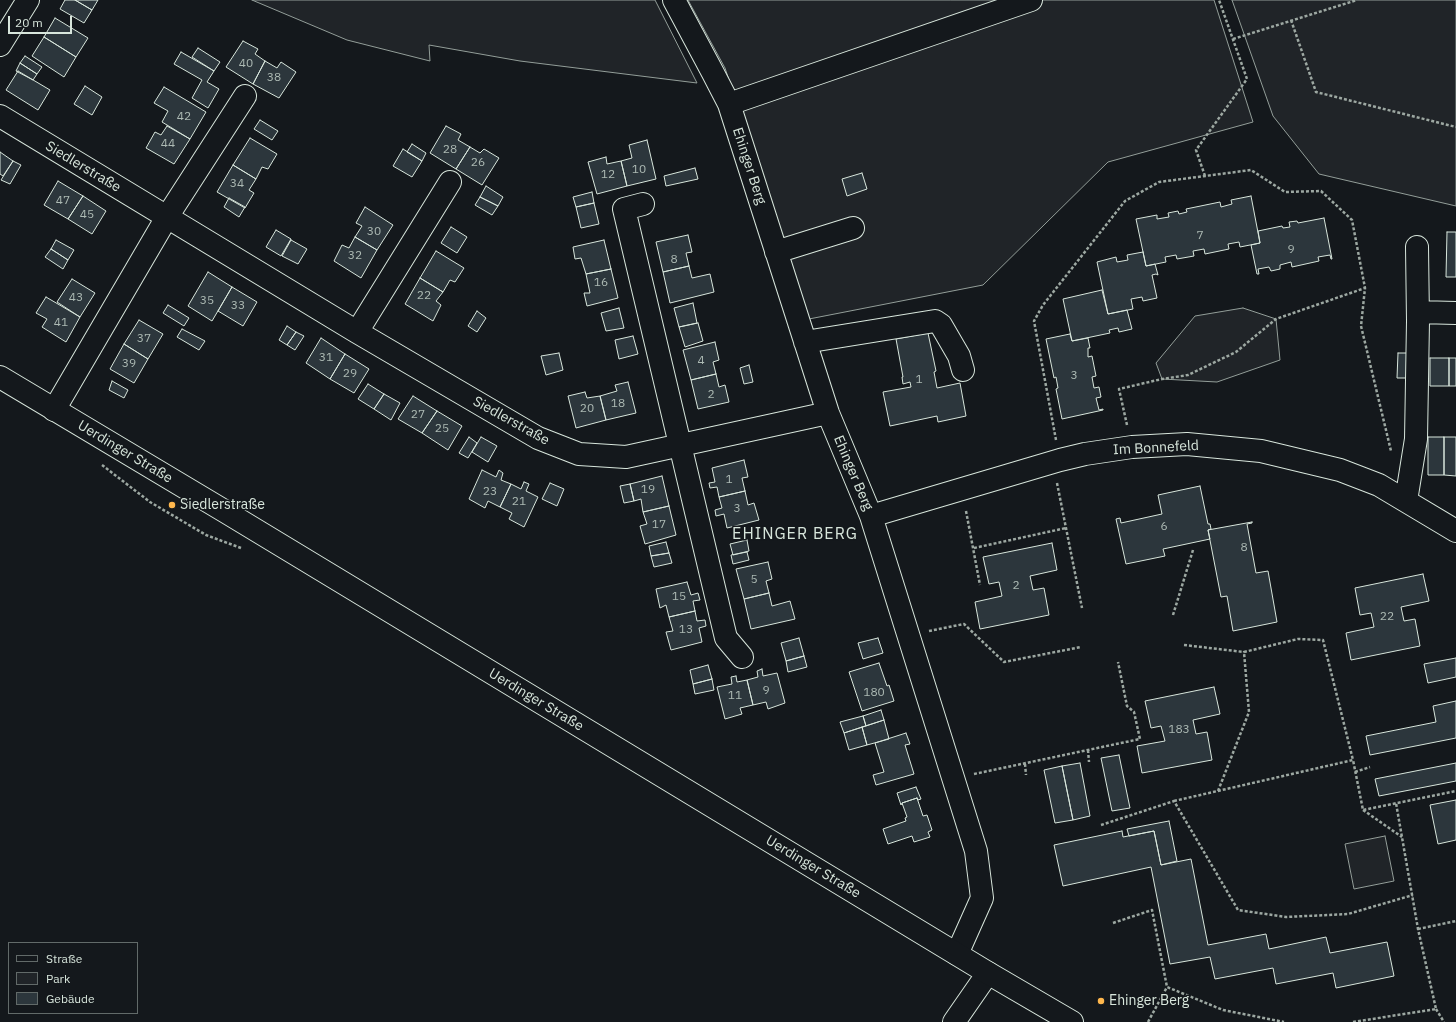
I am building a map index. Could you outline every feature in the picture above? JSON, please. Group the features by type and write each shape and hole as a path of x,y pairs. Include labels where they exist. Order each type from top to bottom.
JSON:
{"street":[{"path":"0,45 28,0"},
{"name":"Ehinger Berg","path":"674,0 729,104 828,413 871,516 976,851 982,898 957,954"},
{"path":"729,104 1030,0"},
{"path":"54,410 167,217 245,96"},
{"name":"Siedlerstraße","path":"0,116 357,332 538,438 579,454 626,457 828,413"},
{"path":"357,332 450,182"},
{"path":"643,204 624,209 726,638 742,657"},
{"path":"776,252 853,228"},
{"path":"1406,501 1416,439 1418,312 1417,247"},
{"path":"1418,312 1456,312"},
{"path":"805,342 934,321 941,324 959,356 963,370"},
{"name":"Uerdinger Straße","path":"0,377 240,520 988,973 1072,1022"},
{"name":"Im Bonnefeld","path":"871,516 1085,454 1132,447 1187,444 1261,451 1340,470 1379,486 1456,531"},
{"path":"954,1022 988,973"}],"path":[{"path":"1205,176 1196,150 1247,80 1220,0"},
{"path":"1233,39 1358,0"},
{"path":"1291,20 1316,92 1456,128"},
{"path":"1082,608 1066,528 1057,461 1034,322 1044,305 1125,201 1159,182 1251,170 1285,192 1320,191 1352,220 1366,288 1361,326 1392,454"},
{"path":"1132,447 1119,389 1162,379 1188,375 1236,352 1276,319 1366,288"},
{"path":"962,489 980,585"},
{"path":"974,548 1066,528"},
{"path":"1173,615 1193,550"},
{"path":"908,636 964,624 1004,662 1081,647"},
{"path":"1184,645 1244,652 1298,639 1323,640 1353,760 1363,810 1402,838"},
{"path":"1218,791 1249,712 1244,652"},
{"path":"954,779 1140,739 1134,712 1127,706 1118,662"},
{"path":"1088,750 1089,762"},
{"path":"1101,825 1174,801 1353,760"},
{"path":"1025,764 1026,775"},
{"path":"1355,772 1370,767"},
{"path":"1363,810 1456,791"},
{"path":"1174,801 1238,910 1286,917 1348,914 1413,895"},
{"path":"1396,803 1418,929 1436,1009 1444,1022"},
{"path":"1113,923 1152,910 1167,987 1148,1022"},
{"path":"1418,929 1456,921"},
{"path":"1167,987 1223,1010 1284,1022"},
{"path":"1353,1022 1436,1009"}],"green space":[{"path":"252,0 655,0 697,83 520,61 429,45 430,61 347,40"},
{"path":"688,0 1214,0 1253,122 1108,162 983,285 809,319 725,68"},
{"path":"1232,0 1456,0 1456,206 1319,174 1273,116"},
{"path":"1243,308 1276,319 1280,360 1217,382 1162,379 1156,363 1195,316"},
{"path":"1385,836 1394,881 1354,889 1345,844"}],"building":[{"path":"65,0 75,0 92,10 84,23 60,9"},
{"path":"75,0 98,0 92,10"},
{"path":"55,18 88,38 76,57 44,37"},
{"path":"44,37 76,57 64,77 32,56"},
{"path":"243,41 258,49 255,54 265,61 253,84 226,67"},
{"path":"198,48 220,62 214,71 192,57"},
{"path":"181,52 214,71 207,82 219,89 208,108 192,98 202,80 174,64"},
{"path":"25,56 42,67 37,74 20,63"},
{"path":"265,61 277,68 281,62 296,72 279,98 253,84"},
{"path":"20,63 37,74 33,80 16,71"},
{"path":"18,71 50,90 38,110 6,90"},
{"path":"85,86 102,97 92,115 74,104"},
{"path":"164,87 206,112 190,139 162,122 168,111 154,103"},
{"path":"260,120 278,131 272,140 254,129"},
{"path":"167,126 190,139 174,164 146,148 155,132 161,135"},
{"path":"446,126 461,134 458,140 470,147 456,169 430,153"},
{"path":"250,138 277,154 268,169 262,167 256,179 233,165"},
{"path":"647,140 656,179 627,186 621,161 632,158 629,145"},
{"path":"412,144 426,153 422,161 407,152"},
{"path":"470,147 480,153 484,149 499,158 482,185 456,169"},
{"path":"403,149 422,161 412,177 393,166"},
{"path":"0,152 13,161 3,176 0,174"},
{"path":"606,157 607,164 621,161 627,186 597,194 588,162"},
{"path":"13,161 21,165 10,184 1,180"},
{"path":"233,165 256,179 249,190 254,193 245,208 217,192"},
{"path":"695,168 698,179 666,186 664,176"},
{"path":"862,173 867,189 847,196 842,179"},
{"path":"58,181 83,196 68,219 44,205"},
{"path":"486,186 503,197 498,206 480,197"},
{"path":"592,192 594,203 576,207 573,197"},
{"path":"83,196 106,211 92,234 68,219"},
{"path":"1251,196 1260,243 1240,247 1239,242 1228,244 1229,249 1205,254 1204,249 1193,251 1194,256 1177,259 1176,255 1165,257 1166,262 1146,266 1136,219 1157,215 1157,219 1169,217 1168,213 1178,211 1179,214 1187,212 1186,209 1220,202 1221,207 1232,204 1231,200"},
{"path":"480,197 498,206 492,215 475,205"},
{"path":"229,198 245,207 239,217 224,207"},
{"path":"594,203 599,224 581,228 576,207"},
{"path":"365,207 393,225 377,250 355,237 362,226 356,223"},
{"path":"1324,218 1332,259 1330,255 1318,257 1319,261 1292,267 1291,262 1280,265 1280,269 1271,271 1269,267 1258,269 1259,274 1257,274 1251,245 1260,243 1258,231 1282,226 1283,228 1290,227 1289,222 1297,221 1298,223"},
{"path":"451,227 467,237 457,253 441,243"},
{"path":"276,230 291,239 281,256 266,247"},
{"path":"1447,232 1456,232 1456,277 1446,277"},
{"path":"688,235 692,252 686,253 689,266 663,272 656,242"},
{"path":"355,237 377,250 361,278 334,261 342,245 349,248"},
{"path":"56,240 74,250 68,260 51,249"},
{"path":"291,240 307,249 298,264 282,256"},
{"path":"604,240 611,269 586,274 581,258 575,259 573,247"},
{"path":"51,249 68,260 63,269 45,257"},
{"path":"436,251 464,268 455,282 450,280 443,292 420,278"},
{"path":"1143,252 1146,266 1155,264 1158,275 1152,275 1157,298 1143,301 1142,297 1131,299 1133,309 1108,314 1097,262 1116,257 1117,262 1128,260 1127,255"},
{"path":"689,266 692,278 710,274 714,292 670,303 663,272"},
{"path":"611,269 618,298 587,306 584,293 590,293 586,274"},
{"path":"208,272 232,287 212,321 188,306"},
{"path":"420,278 443,292 436,301 441,305 433,321 405,304"},
{"path":"72,279 95,293 80,317 57,302"},
{"path":"232,287 257,302 243,326 218,311"},
{"path":"1102,290 1108,314 1127,310 1132,329 1119,332 1118,328 1109,330 1110,333 1072,341 1063,299"},
{"path":"46,297 80,317 66,342 42,327 47,319 36,313"},
{"path":"693,303 697,323 679,327 674,308"},
{"path":"168,305 189,318 184,326 163,313"},
{"path":"619,308 624,328 606,331 601,313"},
{"path":"477,311 486,318 477,332 468,326"},
{"path":"139,320 163,334 148,359 124,344"},
{"path":"698,323 703,341 685,347 679,327"},
{"path":"287,326 296,332 287,345 279,340"},
{"path":"182,329 205,341 199,350 177,337"},
{"path":"296,332 304,336 295,350 287,345"},
{"path":"928,333 936,371 934,372 937,388 960,383 966,416 938,422 937,416 890,426 883,392 911,387 910,382 903,384 896,339"},
{"path":"1070,334 1072,341 1088,338 1090,348 1088,348 1088,357 1092,356 1096,376 1092,377 1094,388 1099,387 1101,397 1096,398 1099,410 1103,410 1062,419 1056,389 1058,388 1056,377 1054,378 1046,339"},
{"path":"633,336 638,354 619,359 615,340"},
{"path":"321,338 345,354 330,379 306,363"},
{"path":"715,342 719,360 713,362 716,374 691,380 683,350"},
{"path":"124,344 148,359 134,383 110,369"},
{"path":"559,353 563,370 546,375 541,356"},
{"path":"1398,353 1407,353 1407,378 1397,378"},
{"path":"345,354 369,369 354,393 330,379"},
{"path":"1430,358 1449,358 1449,386 1430,386"},
{"path":"1449,358 1456,358 1456,386 1449,386"},
{"path":"749,365 753,382 744,384 740,368"},
{"path":"716,374 719,387 725,385 729,402 698,409 691,380"},
{"path":"112,381 128,390 124,398 109,390"},
{"path":"628,382 636,413 606,420 600,396 617,391 615,385"},
{"path":"368,384 384,394 374,409 358,399"},
{"path":"585,392 587,398 600,396 606,420 576,428 568,396"},
{"path":"384,394 400,403 391,420 374,409"},
{"path":"413,396 437,411 422,433 398,419"},
{"path":"437,411 462,426 448,450 422,433"},
{"path":"469,437 477,443 468,458 459,453"},
{"path":"481,437 497,446 488,462 472,452"},
{"path":"1428,437 1444,437 1444,475 1428,475"},
{"path":"1444,437 1456,437 1456,476 1444,475"},
{"path":"744,460 748,477 742,478 745,491 719,497 717,487 710,488 709,483 715,482 712,468"},
{"path":"482,470 496,477 499,470 503,473 501,480 511,484 500,507 488,501 485,508 469,499"},
{"path":"662,476 669,506 643,512 641,499 634,501 630,484"},
{"path":"524,482 529,484 526,491 538,497 524,527 509,519 512,513 500,507 511,484 521,489"},
{"path":"550,483 564,489 557,506 542,499"},
{"path":"630,484 634,501 624,503 620,486"},
{"path":"1200,486 1208,524 1210,524 1211,529 1208,530 1210,539 1163,549 1165,556 1126,564 1116,519 1120,518 1121,523 1162,514 1158,495"},
{"path":"745,491 748,505 754,503 759,520 727,528 724,514 716,516 715,510 722,508 719,497"},
{"path":"669,506 676,535 645,544 640,526 647,524 643,512"},
{"path":"1252,522 1247,524 1256,573 1268,571 1277,622 1233,631 1227,596 1221,597 1208,530"},
{"path":"747,540 749,551 733,555 730,544"},
{"path":"666,542 669,553 651,556 649,546"},
{"path":"1052,543 1057,570 1030,576 1033,590 1044,588 1049,615 980,629 975,602 1002,596 999,582 989,584 983,557"},
{"path":"747,552 749,560 733,564 731,555"},
{"path":"669,553 672,563 654,567 651,556"},
{"path":"768,562 772,579 766,581 769,593 744,599 736,569"},
{"path":"1423,574 1429,601 1401,607 1404,621 1415,619 1420,646 1351,660 1346,633 1374,627 1371,613 1360,615 1355,588"},
{"path":"687,582 691,595 698,593 700,600 693,601 695,611 669,617 666,605 660,608 656,589"},
{"path":"769,593 772,606 790,601 795,619 751,629 744,599"},
{"path":"695,611 697,621 705,620 706,626 699,628 702,642 671,650 666,632 673,631 669,617"},
{"path":"799,638 804,656 786,661 781,643"},
{"path":"878,638 883,653 863,659 858,643"},
{"path":"804,656 807,667 788,672 786,661"},
{"path":"1456,658 1456,677 1428,683 1424,664"},
{"path":"879,663 887,686 889,685 894,701 862,711 849,672"},
{"path":"708,665 712,679 693,684 690,670"},
{"path":"762,669 763,676 777,673 785,703 768,709 766,702 753,705 747,680 758,677 757,671"},
{"path":"736,676 737,682 747,680 753,705 740,708 742,714 725,719 717,687 732,684 731,677"},
{"path":"712,679 714,690 695,694 693,684"},
{"path":"1214,687 1220,714 1193,720 1196,734 1207,732 1212,760 1142,773 1137,746 1165,741 1161,726 1151,728 1145,701"},
{"path":"1456,701 1456,738 1370,755 1366,736 1436,722 1433,706"},
{"path":"881,710 884,720 866,726 863,716"},
{"path":"863,716 866,726 844,733 840,722"},
{"path":"884,720 889,739 867,745 862,727"},
{"path":"862,727 867,745 849,750 844,733"},
{"path":"906,733 910,744 905,745 914,774 876,785 873,775 884,772 875,743"},
{"path":"1119,755 1130,808 1112,811 1101,758"},
{"path":"1080,763 1090,816 1073,820 1062,766"},
{"path":"1456,763 1456,781 1379,796 1375,779"},
{"path":"1062,766 1073,820 1055,823 1044,770"},
{"path":"916,787 921,799 918,800 917,798 902,803 901,805 897,793"},
{"path":"917,798 923,816 927,815 932,830 928,832 930,837 914,842 912,836 888,844 883,829 906,821 905,818 907,817 902,803"},
{"path":"1456,800 1456,840 1438,844 1430,805"},
{"path":"1169,821 1177,861 1161,865 1154,831 1129,836 1127,829"},
{"path":"1122,831 1123,837 1154,831 1161,865 1191,859 1208,945 1266,934 1269,949 1326,937 1330,953 1387,942 1394,976 1336,988 1333,973 1276,984 1273,968 1215,979 1210,957 1170,964 1151,867 1063,886 1054,845"}],"place":[{"name":"Siedlerstraße","path":"172,505"},
{"name":"Ehinger Berg","path":"1101,1001"}],"district":[{"name":"EHINGER BERG","path":"795,534"}]}
